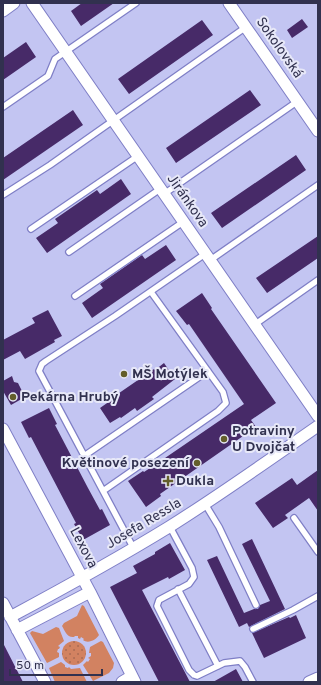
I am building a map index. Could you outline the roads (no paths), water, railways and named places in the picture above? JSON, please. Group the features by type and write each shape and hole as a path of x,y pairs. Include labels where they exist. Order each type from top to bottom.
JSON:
{"street":[{"path":"3,11 14,3"},
{"name":"Jiránkova","path":"32,3 318,416"},
{"name":"Sokolovská","path":"229,3 318,131"},
{"name":"Josefa Ressla","path":"10,617 83,579 170,526 205,504 318,426"},
{"name":"Lexova","path":"3,429 90,592 134,679"},
{"path":"17,630 90,592"},
{"path":"3,603 45,682"},
{"path":"309,682 318,678"},
{"path":"122,682 134,679"}],"lane":[{"path":"3,107 48,76 55,59 65,51 136,3"},
{"path":"3,195 50,165 246,27"},
{"path":"69,252 298,101"},
{"path":"31,229 138,156"},
{"path":"134,548 40,375 40,367 46,361 151,292 318,185"},
{"path":"75,296 183,222"},
{"path":"254,325 318,280"},
{"path":"103,491 223,407 226,403 225,398 208,371 151,292"},
{"path":"84,456 208,371"},
{"path":"205,504 219,527 256,605"},
{"path":"294,518 318,552"},
{"path":"170,526 194,573 194,577 189,584 159,600 157,606 186,664 192,673 197,676 228,661 240,661 253,682"},
{"path":"178,589 218,666"},
{"path":"253,629 318,596"}],"place":[{"name":"MŠ Motýlek","path":"124,374"},
{"name":"Pekárna Hrubý","path":"13,397"},
{"name":"Potraviny U Dvojčat","path":"224,439"},
{"name":"Květinové posezení","path":"197,463"},
{"name":"Dukla","path":"168,481"}]}
